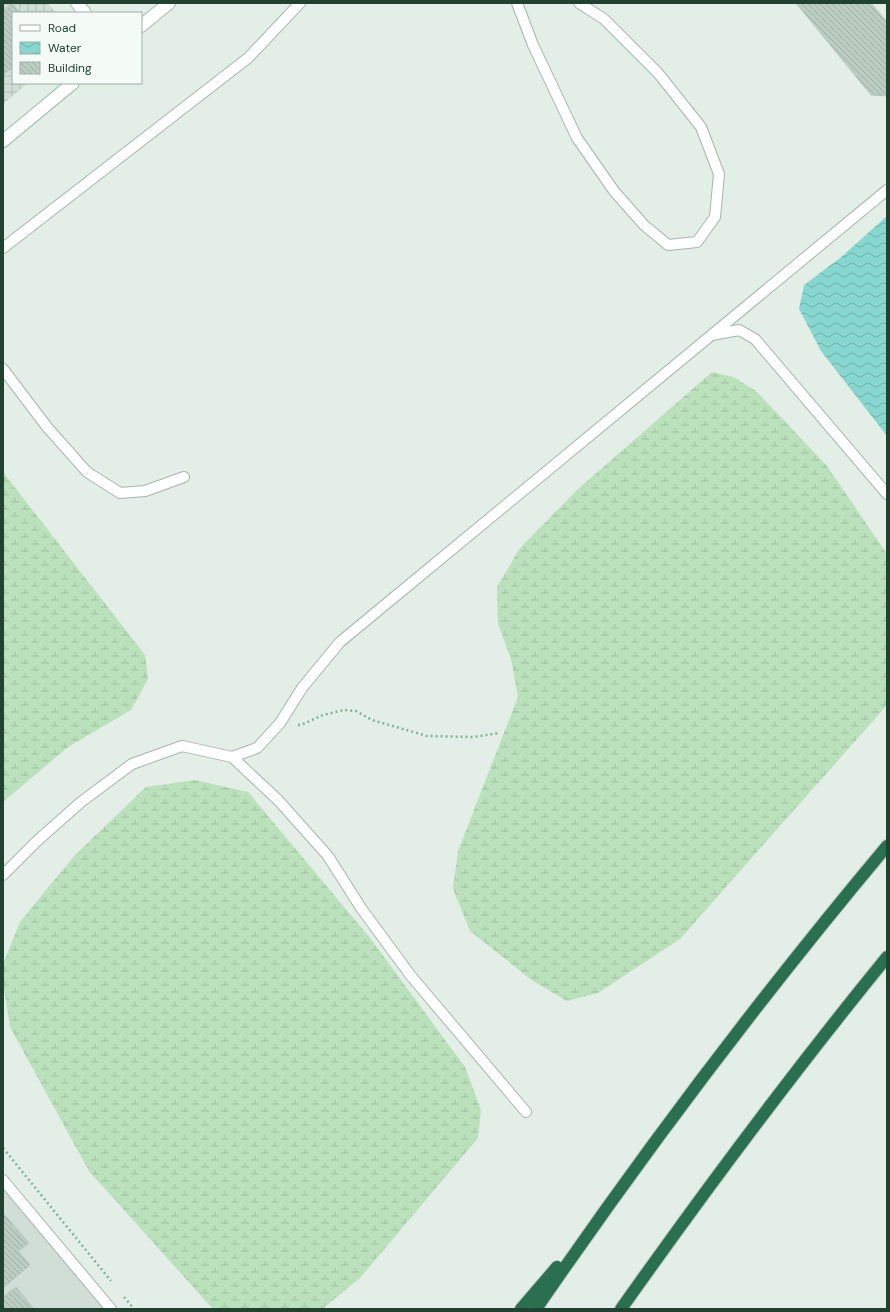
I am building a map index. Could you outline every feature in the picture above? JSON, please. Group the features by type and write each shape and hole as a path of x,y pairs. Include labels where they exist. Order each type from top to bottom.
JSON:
{"highway":[{"path":"536,1309 652,1145 748,1018 846,894 887,846"},
{"path":"621,1309 760,1119 813,1049 887,957"},
{"path":"521,1309 605,1210"}],"street":[{"path":"77,3 84,12"},
{"path":"142,25 168,3"},
{"path":"3,141 72,84"}],"lane":[{"path":"3,248 248,58 300,3"},
{"path":"517,3 532,45 577,138 614,191 644,224 668,245 697,242 715,217 719,174 701,128 658,73 604,19 579,3"},
{"path":"232,757 257,748 280,723 302,688 340,642 887,190"},
{"path":"710,336 739,330 755,339 887,494"},
{"path":"3,369 48,427 87,472 120,493 145,491 184,477"},
{"path":"3,875 37,841 81,802 132,764 182,746 232,757 278,800 328,856 361,908 411,976 526,1112"},
{"path":"3,1180 111,1309"}],"path":[{"path":"280,723 301,725 323,715 350,710 356,711 372,720 427,736 474,737 499,733"},
{"path":"3,1148 113,1284"},
{"path":"123,1296 134,1309"}],"shaded area":[{"path":"3,3 48,3 55,12 12,12 12,84 27,84 3,104"},
{"path":"3,1187 105,1309 3,1309"}],"green space":[{"path":"712,372 733,377 756,391 827,466 887,554 887,705 680,939 598,993 567,1001 533,981 470,931 453,889 458,851 518,697 511,659 498,624 497,587 520,548 577,490"},
{"path":"3,472 145,655 148,679 131,710 68,747 3,802"},
{"path":"195,780 248,792 370,938 465,1067 481,1110 478,1138 360,1278 322,1309 214,1309 211,1307 89,1171 10,1027 3,983 3,964 20,922 74,856 146,787"}],"water":[{"path":"887,216 887,436 821,351 799,309 804,285 840,258"}],"building":[{"path":"12,3 19,12 12,12 12,68 3,75 3,11"},
{"path":"796,3 871,3 887,22 887,96 871,95"},
{"path":"3,1213 29,1243 18,1251 30,1265 4,1287 3,1286"},
{"path":"16,1287 34,1309 3,1309 3,1297"}]}
